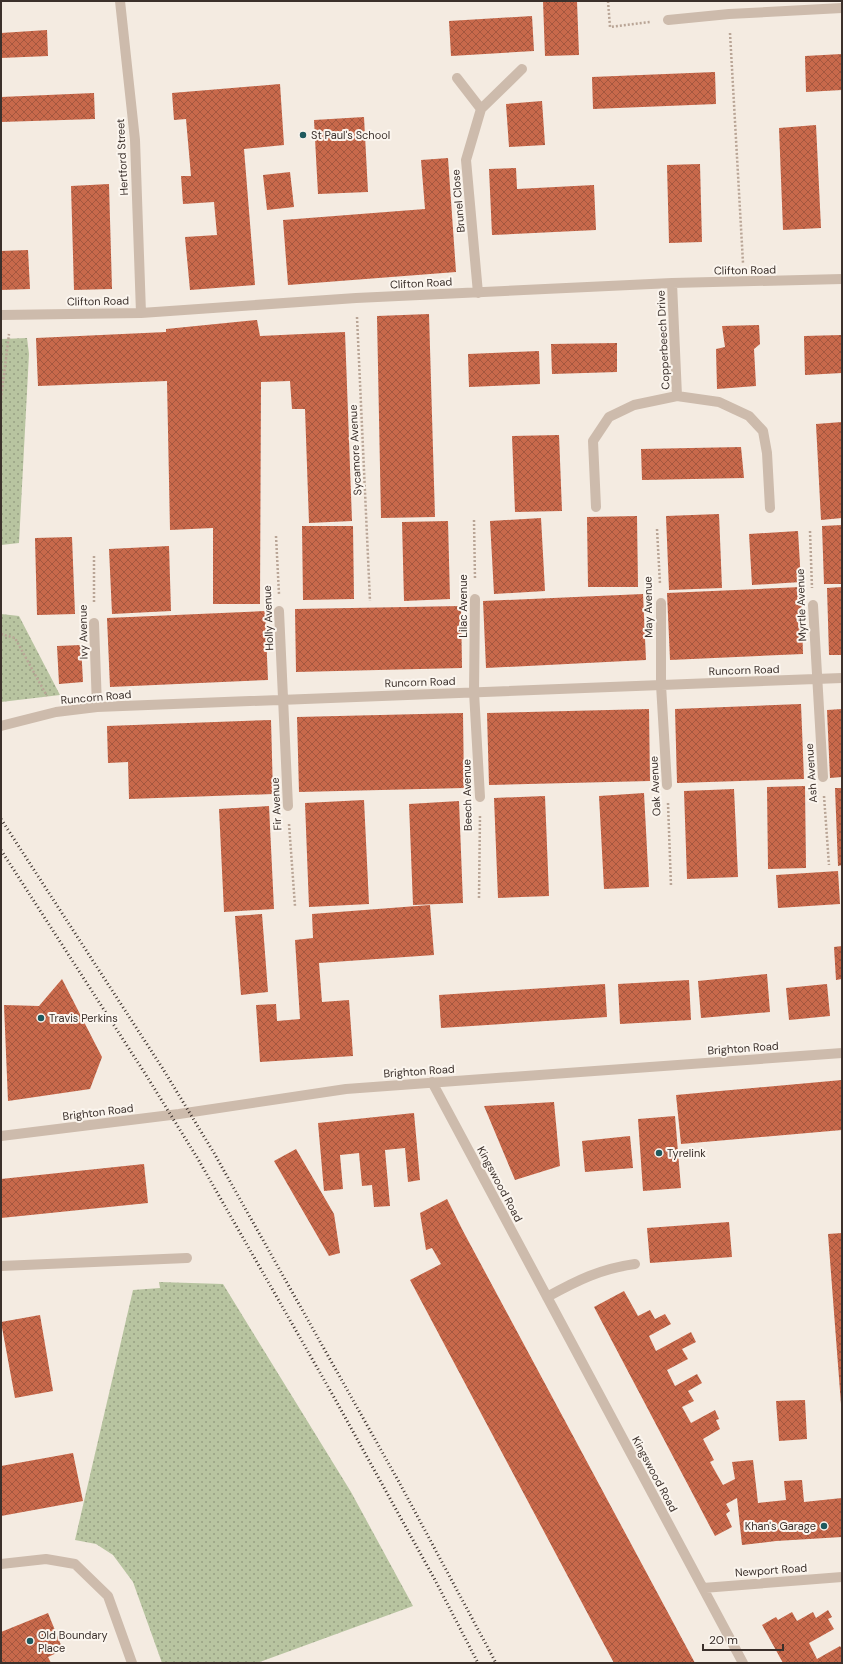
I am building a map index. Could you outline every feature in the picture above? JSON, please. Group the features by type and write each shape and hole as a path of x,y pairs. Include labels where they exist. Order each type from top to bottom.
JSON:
{"street":[{"name":"Hertford Street","path":"120,1 135,140 141,313"},
{"path":"668,20 729,14 842,8"},
{"name":"Brunel Close","path":"478,293 466,160 481,109 522,69"},
{"path":"457,78 481,109"},
{"name":"Clifton Road","path":"6,315 141,313 356,298 672,282 744,282 842,279"},
{"name":"Copperbeech Drive","path":"672,282 677,396"},
{"name":"Copperbeech Drive","path":"596,507 593,441 608,417 634,405 677,396 719,402 749,416 763,430 770,508"},
{"name":"Lilac Avenue","path":"474,692 475,599"},
{"name":"May Avenue","path":"660,603 662,685"},
{"name":"Myrtle Avenue","path":"813,605 816,679"},
{"name":"Holly Avenue","path":"279,611 283,700"},
{"name":"Ivy Avenue","path":"94,623 97,707"},
{"name":"Runcorn Road","path":"1,726 56,712 97,707 842,678"},
{"name":"Ash Avenue","path":"816,679 823,777"},
{"name":"Oak Avenue","path":"662,685 667,785"},
{"name":"Beech Avenue","path":"474,692 480,798"},
{"name":"Fir Avenue","path":"283,700 288,806"},
{"name":"Brighton Road","path":"1,1136 180,1114 346,1089 842,1053"},
{"name":"Kingswood Road","path":"432,1082 743,1663"},
{"path":"1,1266 187,1258"},
{"path":"547,1297 576,1280 615,1267 635,1264"},
{"path":"1,1564 46,1559 75,1564 108,1596 132,1663"},
{"name":"Newport Road","path":"703,1588 842,1577"}],"path":[{"path":"608,1 610,27 668,20"},
{"path":"729,14 744,282"},
{"name":"Sycamore Avenue","path":"356,298 370,601"},
{"path":"1,399 6,315"},
{"name":"Lilac Avenue","path":"474,520 475,599"},
{"name":"May Avenue","path":"657,529 660,603"},
{"name":"Myrtle Avenue","path":"810,530 813,605"},
{"name":"Holly Avenue","path":"276,536 279,611"},
{"name":"Ivy Avenue","path":"94,556 94,623"},
{"path":"1,634 15,638 56,712"},
{"name":"Ash Avenue","path":"823,777 829,865"},
{"name":"Oak Avenue","path":"667,785 672,886"},
{"name":"Beech Avenue","path":"479,898 480,798"},
{"name":"Fir Avenue","path":"288,806 295,906"}],"green space":[{"path":"27,338 29,354 19,543 1,545 1,339"},
{"path":"1,614 19,616 60,695 1,702"},
{"path":"159,1282 223,1284 351,1492 413,1606 257,1663 162,1663 133,1582 113,1555 96,1544 75,1540 133,1290 160,1288"}],"building":[{"path":"543,1 577,1 579,55 545,56"},
{"path":"532,16 534,51 451,56 449,21"},
{"path":"47,30 48,56 1,58 1,33"},
{"path":"842,54 842,90 806,92 805,56"},
{"path":"715,72 716,104 593,109 592,77"},
{"path":"280,84 284,145 244,149 255,285 190,290 185,237 217,235 214,202 183,204 181,176 191,176 186,119 174,120 172,93"},
{"path":"94,93 95,119 1,122 1,97"},
{"path":"542,101 545,145 509,147 506,104"},
{"path":"364,117 368,192 318,194 314,120"},
{"path":"816,125 821,228 783,230 779,128"},
{"path":"448,158 456,272 288,285 283,220 425,209 421,160"},
{"path":"700,164 702,242 669,243 667,165"},
{"path":"516,168 517,189 594,185 596,230 492,235 489,169"},
{"path":"290,172 294,207 267,210 263,175"},
{"path":"109,184 112,289 74,290 71,186"},
{"path":"28,250 30,289 1,290 1,251"},
{"path":"429,314 435,517 381,518 377,316"},
{"path":"257,320 260,336 345,332 352,521 309,523 305,409 292,409 290,381 261,382 260,604 213,604 213,528 170,530 167,381 38,386 36,338 166,332 166,329"},
{"path":"759,325 760,344 754,349 756,386 717,389 716,349 725,347 722,326"},
{"path":"842,335 842,373 805,375 804,336"},
{"path":"617,343 617,372 552,374 551,344"},
{"path":"539,351 540,384 469,387 468,354"},
{"path":"842,422 842,518 821,520 816,424"},
{"path":"559,435 562,511 515,512 512,436"},
{"path":"741,447 744,478 642,480 641,449"},
{"path":"719,514 722,588 669,590 666,516"},
{"path":"637,516 638,587 588,587 587,517"},
{"path":"541,518 545,591 494,594 490,521"},
{"path":"448,521 450,599 404,601 402,522"},
{"path":"842,525 842,584 824,584 822,526"},
{"path":"302,526 353,526 354,599 303,600"},
{"path":"798,531 801,582 752,585 749,534"},
{"path":"72,537 75,614 37,615 35,538"},
{"path":"169,546 171,611 112,614 109,549"},
{"path":"801,587 803,654 670,660 667,593"},
{"path":"842,587 842,655 829,655 827,588"},
{"path":"643,594 646,660 486,668 483,601"},
{"path":"461,606 462,668 296,672 295,609"},
{"path":"265,611 268,680 110,687 107,618"},
{"path":"81,645 83,682 59,684 57,646"},
{"path":"801,704 804,779 677,783 675,709"},
{"path":"649,709 650,781 489,785 487,713"},
{"path":"842,709 842,777 830,778 827,710"},
{"path":"463,713 464,788 299,792 297,717"},
{"path":"271,720 273,794 129,799 128,762 108,763 107,726"},
{"path":"805,786 806,868 768,869 767,787"},
{"path":"835,788 842,788 842,865 838,866"},
{"path":"734,789 738,877 687,879 684,791"},
{"path":"644,793 649,887 604,889 599,796"},
{"path":"545,796 549,896 498,898 494,798"},
{"path":"364,800 369,904 309,907 305,803"},
{"path":"459,801 463,903 413,905 409,804"},
{"path":"269,806 274,909 224,912 219,809"},
{"path":"838,871 840,904 778,908 776,875"},
{"path":"430,905 434,955 319,963 322,1002 349,1000 353,1056 260,1062 256,1005 276,1004 277,1021 300,1019 295,940 313,938 312,914"},
{"path":"262,914 268,992 241,995 235,916"},
{"path":"842,946 842,979 836,980 834,947"},
{"path":"767,974 770,1012 701,1018 698,981"},
{"name":"Travis Perkins","path":"62,979 102,1057 90,1089 8,1101 4,1005 39,1006"},
{"path":"689,980 691,1020 620,1024 618,984"},
{"path":"605,984 607,1017 441,1028 439,995"},
{"path":"827,984 830,1016 789,1020 786,988"},
{"path":"842,1080 842,1130 681,1144 676,1095"},
{"path":"554,1102 560,1166 515,1180 484,1106"},
{"path":"414,1113 420,1180 408,1182 405,1148 385,1150 390,1206 374,1207 372,1185 362,1186 359,1153 340,1155 343,1189 324,1191 318,1123"},
{"name":"Tyrelink","path":"675,1116 681,1188 643,1191 638,1119"},
{"path":"630,1136 633,1168 585,1172 582,1141"},
{"path":"296,1149 334,1214 340,1253 329,1256 274,1161"},
{"path":"144,1164 148,1203 1,1218 1,1179"},
{"path":"447,1199 695,1663 614,1663 410,1280 441,1264 432,1248 426,1250 420,1213"},
{"path":"729,1222 732,1257 650,1263 647,1228"},
{"path":"842,1233 842,1404 841,1404 828,1234"},
{"path":"624,1291 638,1316 650,1310 655,1319 665,1314 671,1324 649,1336 656,1351 691,1332 696,1342 682,1349 688,1359 667,1370 675,1386 697,1374 702,1383 688,1391 694,1401 682,1407 691,1423 715,1410 719,1419 716,1420 720,1429 703,1439 714,1460 710,1462 723,1485 735,1479 732,1462 753,1460 758,1503 786,1500 784,1481 802,1480 804,1502 842,1498 842,1537 776,1541 742,1545 737,1498 726,1504 730,1511 726,1514 732,1527 715,1536 594,1307"},
{"path":"40,1315 53,1391 15,1398 1,1322"},
{"path":"805,1400 807,1439 779,1441 776,1401"},
{"path":"73,1453 83,1501 1,1516 1,1466"},
{"path":"828,1610 832,1617 828,1619 834,1629 809,1643 817,1659 840,1646 842,1649 842,1663 783,1663 762,1625 776,1617 778,1620 792,1612 797,1621 813,1612 816,1618"},
{"name":"Old Boundary Place","path":"48,1613 63,1650 48,1657 51,1663 1,1663 1,1632"}],"railway":[{"path":"1,819 163,1069 214,1153 399,1482 496,1663"},
{"path":"1,850 146,1075 198,1159 335,1399 435,1580 478,1663"}],"place":[{"name":"St Paul's School","path":"303,135"},
{"name":"Travis Perkins","path":"41,1018"},
{"name":"Tyrelink","path":"659,1153"},
{"name":"Khan's Garage","path":"824,1526"},
{"name":"Old Boundary Place","path":"30,1641"}]}
